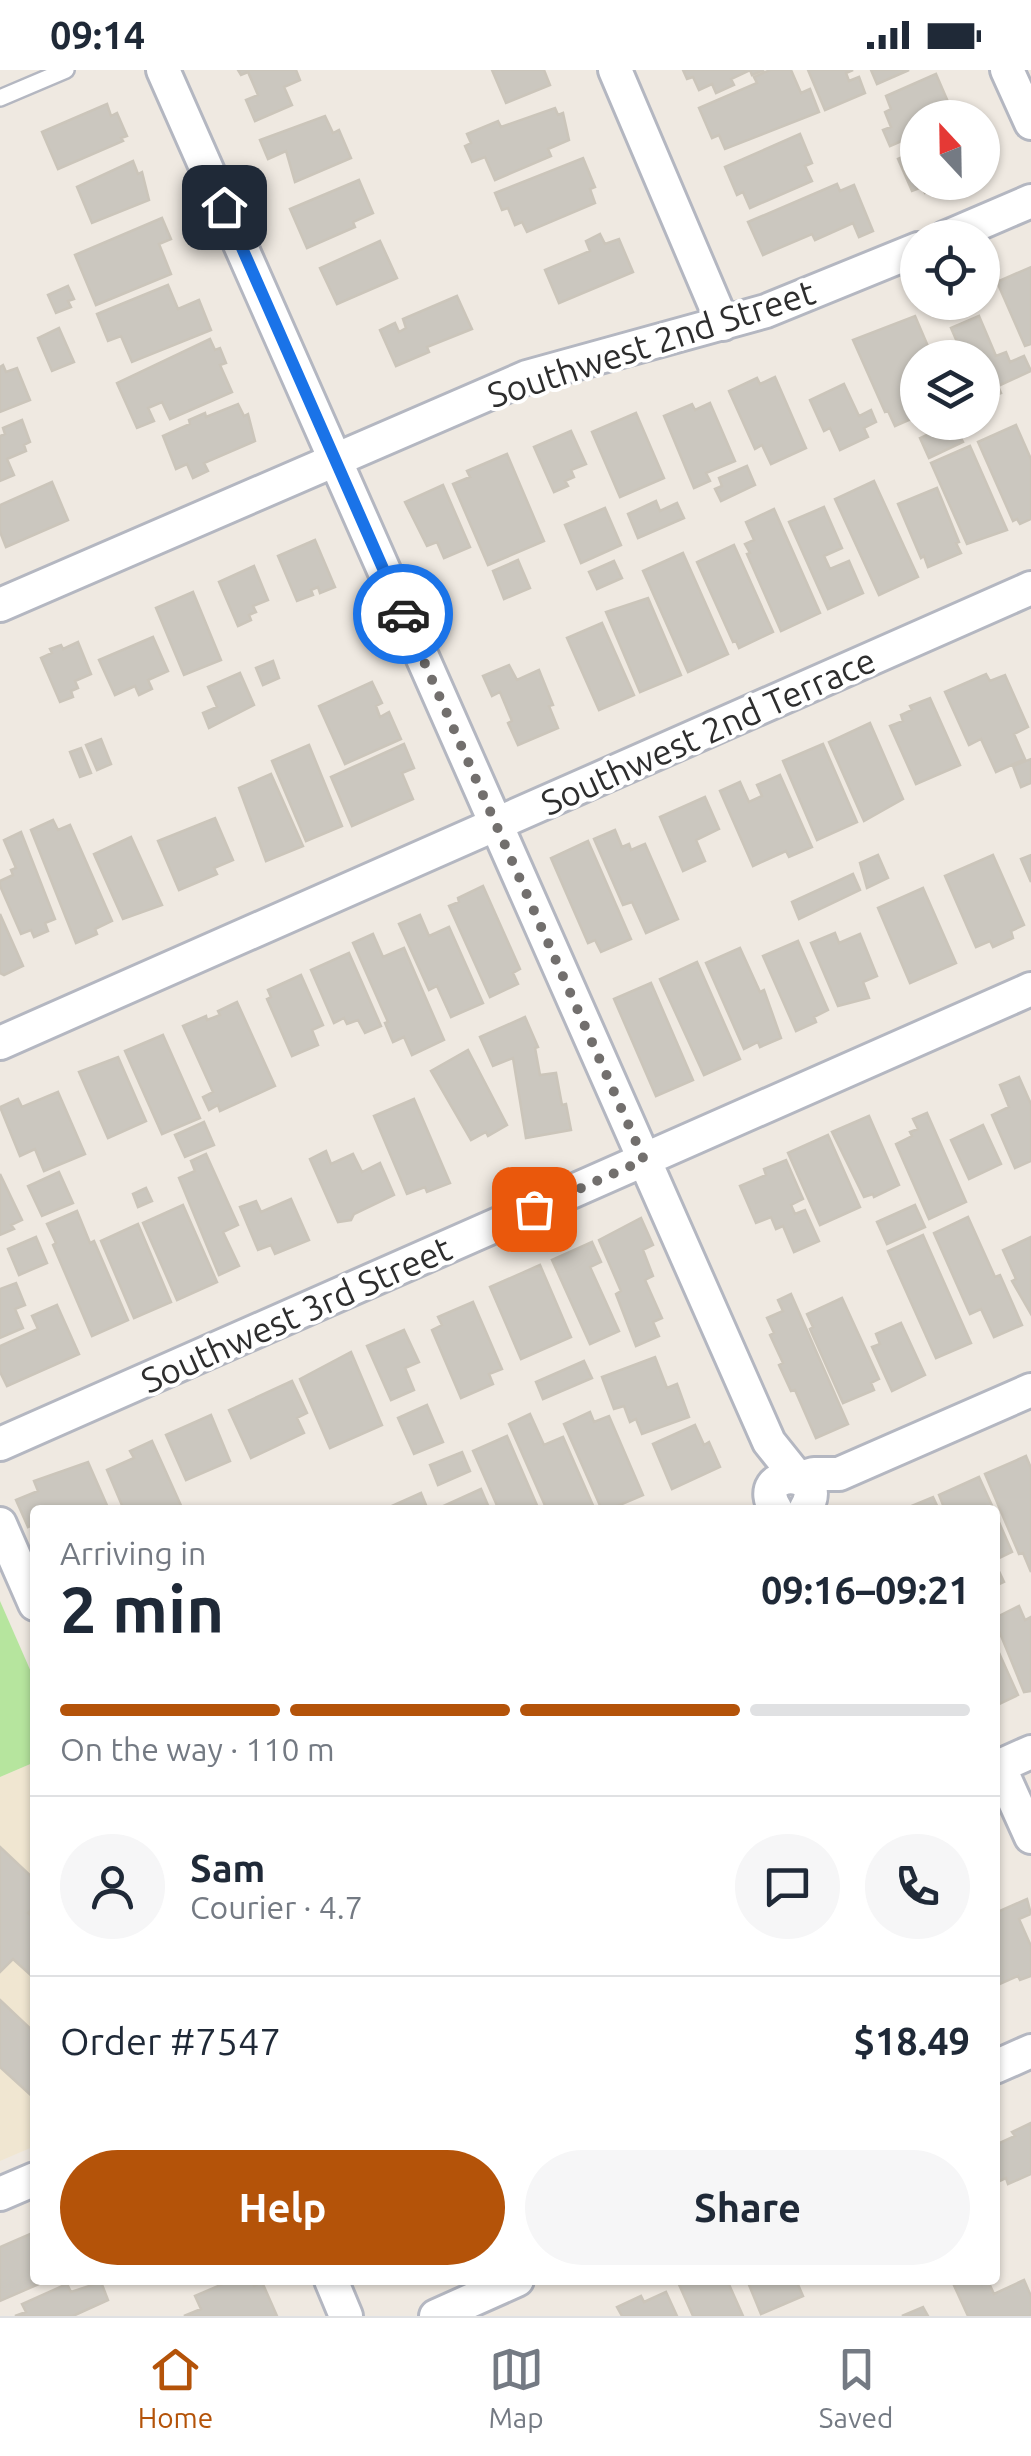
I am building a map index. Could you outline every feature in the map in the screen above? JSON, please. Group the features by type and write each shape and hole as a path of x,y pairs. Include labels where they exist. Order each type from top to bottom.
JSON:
{"street":[{"path":"163,70 772,1448 767,1457 795,1496"},
{"path":"615,70 723,324"},
{"path":"1007,70 1031,123"},
{"path":"987,220 1031,201"},
{"name":"Southwest 2nd Street","path":"0,606 546,370 766,311 900,256"},
{"name":"Southwest 2nd Terrace","path":"0,1043 1031,588"},
{"name":"Southwest 3rd Street","path":"0,1444 1031,989"},
{"path":"762,1505 795,1496 814,1474 839,1474 1031,1390"},
{"path":"0,1524 30,1593"},
{"path":"1000,1766 1031,1752"},
{"path":"1000,1773 1031,1837"},
{"path":"1000,2065 1031,2051"},
{"path":"0,2194 30,2181"},
{"path":"332,2285 346,2316"},
{"path":"436,2316 505,2285"}],"lane":[{"path":"0,98 66,70"}],"shaded area":[{"path":"30,1764 30,2148 0,2161 0,1777"}],"green space":[{"path":"0,1601 30,1670 30,1764 0,1777"}],"building":[{"path":"238,70 296,70 300,80 284,87 292,105 255,121 246,100 258,95 248,72 241,75"},
{"path":"492,70 544,70 550,85 506,103"},
{"path":"683,70 750,70 731,79 734,85 716,93 712,84 699,90 693,77 687,79"},
{"path":"770,70 791,70 801,93 810,89 819,112 725,149 719,135 712,138 699,108 757,83 754,77"},
{"path":"808,70 853,70 846,73 849,81 859,77 865,93 825,110"},
{"path":"871,70 909,70 877,84"},
{"path":"936,74 947,100 900,100 900,142 890,146 883,130 891,127 885,112 891,109 886,96"},
{"path":"107,104 111,116 117,113 127,136 58,169 42,132"},
{"path":"555,108 558,115 563,113 569,140 548,149 551,156 495,180 485,157 472,162 465,146 471,143 467,134 498,121 501,127"},
{"path":"325,116 333,133 339,130 351,158 295,182 286,151 268,159 260,140"},
{"path":"800,134 812,163 805,166 812,181 750,208 743,192 737,195 725,167"},
{"path":"583,158 595,187 590,189 595,203 527,232 522,222 515,225 508,208 502,210 495,193"},
{"path":"133,161 138,174 142,172 149,200 92,223 77,187"},
{"path":"359,180 373,213 353,222 355,227 307,248 290,209"},
{"path":"837,184 840,191 854,185 873,231 859,237 853,223 815,240 812,234 763,255 748,222"},
{"path":"162,218 171,239 159,244 171,274 96,305 75,255"},
{"path":"600,234 605,244 619,239 633,272 559,303 545,270 590,251 586,241"},
{"path":"380,241 397,278 337,304 320,268"},
{"path":"1031,267 1031,344 1025,346 1000,281"},
{"path":"168,285 178,309 199,300 211,330 132,362 121,336 108,341 97,314"},
{"path":"68,286 74,299 68,301 71,307 56,313 48,295"},
{"path":"457,296 472,329 427,347 429,352 396,366 380,330 395,323 399,332 406,328 403,319"},
{"path":"905,320 917,320 925,340 900,340 900,424 895,426 888,411 885,412 853,340"},
{"path":"981,320 989,340 956,340 951,328"},
{"path":"59,328 74,362 52,371 38,338"},
{"path":"210,339 215,350 220,348 226,363 220,365 232,392 170,419 162,402 148,408 154,421 137,428 117,383"},
{"path":"1006,352 1010,362 1024,356 1031,371 1000,385 1000,354"},
{"path":"3,365 6,372 17,368 30,400 0,412 0,367"},
{"path":"775,377 806,448 771,464 762,445 755,449 729,391 757,378 760,384"},
{"path":"844,384 859,416 871,410 876,422 864,428 868,437 840,450 830,428 824,431 810,400"},
{"path":"710,403 735,461 706,473 710,481 694,488 664,416 692,404 695,410"},
{"path":"238,404 244,416 248,414 255,441 204,463 208,471 193,478 187,464 176,469 163,436 205,413 206,417"},
{"path":"636,413 664,478 620,497 592,432"},
{"path":"22,420 30,442 24,445 26,451 7,459 14,475 0,481 0,436 5,434 3,428"},
{"path":"1016,425 1031,459 1031,519 1020,524 1017,519 1013,521 978,442 1000,440 1000,432"},
{"path":"571,431 586,464 571,470 574,477 565,481 568,486 554,492 534,447"},
{"path":"921,440 963,442 929,458"},
{"path":"970,446 1007,530 967,544 931,463"},
{"path":"507,454 544,541 488,565 453,484 470,477 467,471"},
{"path":"747,466 755,485 721,501 715,489 722,486 719,478"},
{"path":"874,481 918,577 879,595 835,499"},
{"path":"52,482 68,520 6,547 0,532 0,505"},
{"path":"443,485 470,547 444,558 437,542 427,546 405,502"},
{"path":"937,488 961,553 928,567 898,504"},
{"path":"656,501 660,511 677,503 684,518 638,538 628,514"},
{"path":"824,507 842,548 824,556 830,569 849,561 863,593 828,609 789,522"},
{"path":"605,508 621,545 581,563 565,525"},
{"path":"774,509 820,613 781,631 745,544 754,540 746,522"},
{"path":"315,540 335,587 320,593 318,587 311,590 313,595 297,601 278,556"},
{"path":"734,545 773,632 739,648 697,562"},
{"path":"683,553 728,654 688,672 643,571"},
{"path":"518,560 530,588 504,599 493,571"},
{"path":"614,561 622,578 597,589 589,572"},
{"path":"254,566 268,600 253,606 256,612 249,615 251,620 238,626 219,582"},
{"path":"193,592 221,660 184,675 156,608"},
{"path":"648,598 681,675 640,692 606,612"},
{"path":"602,623 634,695 599,710 567,638"},
{"path":"153,637 168,671 148,680 152,689 139,695 135,686 115,695 99,660"},
{"path":"78,642 91,674 75,681 78,688 71,691 73,697 60,702 41,658 52,653 50,649 61,645 63,649"},
{"path":"273,661 279,678 263,685 256,668"},
{"path":"509,665 517,680 539,670 558,728 518,745 500,692 492,696 483,676"},
{"path":"240,673 254,705 209,728 203,713 217,707 208,687"},
{"path":"986,674 990,681 1005,675 1028,727 1014,734 1025,759 996,772 981,739 969,745 945,692"},
{"path":"372,682 382,703 376,706 380,717 389,712 401,739 345,764 319,706"},
{"path":"930,698 960,765 916,784 890,726 903,721 901,715 912,710 910,706"},
{"path":"870,723 903,799 864,821 829,742"},
{"path":"101,739 111,764 97,770 86,745"},
{"path":"404,744 414,768 402,773 413,799 352,826 331,777"},
{"path":"823,744 857,822 817,840 783,761"},
{"path":"309,745 342,826 306,841 272,761"},
{"path":"81,748 91,773 80,777 70,752"},
{"path":"1031,759 1031,783 1021,787 1013,766"},
{"path":"271,774 303,846 266,861 239,788"},
{"path":"780,775 812,847 789,857 786,851 753,866 720,791 740,782 749,802 762,796 757,785"},
{"path":"705,797 719,829 696,840 705,861 683,871 660,817"},
{"path":"215,818 233,860 214,868 217,874 179,890 158,841"},
{"path":"53,820 58,830 70,825 112,921 95,929 97,934 76,943 31,830"},
{"path":"615,830 622,847 629,844 631,850 645,844 678,919 646,933 632,902 623,905 594,839"},
{"path":"21,832 55,919 45,923 48,931 34,937 31,930 21,934 0,886 0,881 13,875 11,870 16,868 4,840"},
{"path":"131,837 162,905 123,919 94,854"},
{"path":"588,841 631,939 601,952 595,940 588,943 551,858"},
{"path":"878,855 888,878 867,888 860,863"},
{"path":"993,855 1024,925 1011,931 1013,938 993,947 990,941 976,947 945,876"},
{"path":"1031,855 1031,882 1021,859"},
{"path":"853,874 860,890 799,919 792,902"},
{"path":"483,886 520,969 513,973 518,984 490,997 449,906"},
{"path":"923,888 956,963 910,983 878,908"},
{"path":"0,914 23,966 4,975 0,973"},
{"path":"420,915 429,936 449,927 483,1003 451,1017 437,986 429,990 399,924"},
{"path":"835,933 839,943 860,934 877,976 863,982 869,998 838,1006 811,943"},
{"path":"373,934 383,957 404,948 444,1040 412,1055 404,1037 393,1042 353,943"},
{"path":"798,941 828,1010 814,1017 816,1022 796,1031 763,956"},
{"path":"740,948 760,992 764,990 781,1038 744,1049 706,963"},
{"path":"349,953 381,1026 365,1033 358,1020 347,1024 344,1018 334,1023 311,970"},
{"path":"697,962 740,1059 704,1075 660,979"},
{"path":"301,975 323,1025 312,1030 318,1045 292,1056 267,999 271,997 268,990"},
{"path":"651,983 693,1080 656,1096 614,999"},
{"path":"237,1002 275,1086 220,1111 218,1105 209,1110 203,1097 213,1092 183,1026 206,1016 207,1020 220,1015 218,1011"},
{"path":"525,1017 538,1047 535,1048 540,1075 556,1073 571,1130 526,1138 513,1058 493,1066 480,1037"},
{"path":"163,1035 200,1118 162,1134 125,1051"},
{"path":"468,1050 507,1125 471,1140 431,1071"},
{"path":"118,1057 146,1121 108,1138 79,1072"},
{"path":"1019,1077 1031,1104 1031,1161 1015,1168 992,1115 1009,1107 1000,1085"},
{"path":"58,1092 85,1154 44,1171 35,1149 20,1156 0,1107 18,1099 22,1107"},
{"path":"414,1099 450,1183 427,1192 425,1187 407,1194 374,1116"},
{"path":"927,1113 966,1202 929,1219 896,1144 918,1129 913,1119"},
{"path":"869,1116 899,1185 874,1197 864,1197 832,1132"},
{"path":"204,1122 214,1145 185,1157 175,1135"},
{"path":"983,1125 1001,1164 969,1179 951,1140"},
{"path":"828,1135 860,1207 820,1225 788,1153"},
{"path":"326,1151 331,1164 353,1154 362,1172 380,1163 394,1195 354,1214 351,1220 338,1222 310,1159"},
{"path":"206,1154 238,1225 223,1232 239,1266 219,1275 179,1178 195,1171 191,1161"},
{"path":"786,1160 803,1199 791,1205 795,1214 805,1210 819,1241 794,1252 783,1226 776,1229 771,1217 756,1223 740,1186 766,1175 764,1169"},
{"path":"59,1172 73,1203 42,1216 28,1186"},
{"path":"0,1174 22,1220 0,1235"},
{"path":"146,1188 152,1201 138,1207 133,1194"},
{"path":"291,1199 309,1240 275,1254 271,1245 258,1250 240,1207 256,1201 261,1212"},
{"path":"183,1205 217,1282 177,1300 143,1223"},
{"path":"915,1205 925,1227 887,1244 877,1222"},
{"path":"77,1211 128,1320 92,1336 47,1224"},
{"path":"968,1217 1022,1325 994,1337 981,1309 970,1314 934,1233"},
{"path":"641,1218 653,1245 643,1250 653,1276 645,1280 662,1318 653,1322 659,1336 636,1346 616,1294 621,1291 599,1240"},
{"path":"138,1224 171,1302 134,1318 101,1241"},
{"path":"923,1235 971,1343 936,1358 888,1251"},
{"path":"36,1237 47,1263 19,1275 8,1249"},
{"path":"1031,1237 1031,1314 1012,1281 1016,1279 1003,1250"},
{"path":"592,1242 601,1262 590,1267 619,1331 590,1344 552,1260"},
{"path":"540,1265 571,1337 521,1359 490,1287"},
{"path":"16,1283 25,1305 15,1309 23,1328 0,1338 0,1289"},
{"path":"791,1294 848,1424 816,1438 779,1365 783,1363 767,1318 783,1311 778,1300"},
{"path":"842,1298 879,1379 871,1383 874,1390 843,1403 807,1314"},
{"path":"473,1302 502,1369 489,1374 493,1384 461,1398 432,1330 442,1325 438,1317"},
{"path":"57,1305 79,1354 7,1386 0,1372 0,1346 38,1329 32,1316"},
{"path":"901,1323 925,1375 892,1391 872,1347 880,1344 876,1334"},
{"path":"404,1330 419,1362 405,1368 414,1390 391,1400 367,1346"},
{"path":"351,1352 382,1425 330,1448 300,1379"},
{"path":"655,1357 667,1388 677,1384 689,1417 642,1434 636,1419 630,1422 624,1406 614,1409 602,1377"},
{"path":"584,1361 592,1378 543,1399 536,1382"},
{"path":"292,1381 307,1413 297,1418 304,1433 251,1458 229,1410"},
{"path":"427,1405 443,1442 414,1454 398,1418"},
{"path":"590,1412 594,1422 609,1416 643,1495 620,1505 600,1505 564,1424"},
{"path":"530,1414 544,1445 563,1437 593,1505 545,1505 509,1424"},
{"path":"211,1415 230,1461 186,1480 166,1435"},
{"path":"695,1425 704,1445 709,1442 720,1467 672,1489 653,1444"},
{"path":"507,1436 537,1505 497,1505 473,1451"},
{"path":"152,1441 181,1505 122,1505 107,1470 134,1458 130,1451"},
{"path":"462,1452 470,1471 438,1485 430,1465"},
{"path":"1026,1456 1031,1468 1031,1572 1023,1553 1019,1554 985,1474"},
{"path":"88,1462 107,1505 30,1505 28,1527 16,1500 38,1491 34,1481"},
{"path":"979,1477 992,1505 943,1505 939,1495"},
{"path":"481,1489 488,1505 446,1505"},
{"path":"421,1493 426,1505 394,1505"},
{"path":"933,1497 937,1505 914,1505"},
{"path":"1000,1524 1012,1552 1000,1558"},
{"path":"1019,1606 1025,1620 1031,1617 1031,1691 1024,1692 1000,1633 1000,1616"},
{"path":"1000,1655 1018,1695 1000,1704"},
{"path":"0,1847 30,1875 30,1974 13,1959 0,1972"},
{"path":"1027,1899 1031,1914 1019,1919 1031,1946 1031,1976 1020,1980 1018,1976 1000,1984 1000,1911"},
{"path":"0,2000 30,2028 30,2094 0,2067"},
{"path":"1031,2123 1031,2174 1008,2184 1006,2178 1000,2181 1000,2143 1015,2136 1012,2132"},
{"path":"30,2234 30,2285 37,2285 0,2301 0,2247"},
{"path":"1024,2280 1031,2296 1031,2316 968,2316 954,2285 990,2285 994,2294"},
{"path":"65,2285 71,2292 102,2285 108,2300 73,2316 15,2316 26,2312 22,2304"},
{"path":"220,2285 263,2285 277,2316 184,2316 201,2309 195,2296"},
{"path":"679,2285 729,2285 743,2316 693,2316"},
{"path":"749,2285 798,2285 803,2296 761,2314"},
{"path":"666,2292 677,2316 622,2316 617,2307 641,2296 644,2302"},
{"path":"923,2307 928,2316 902,2316"}],"way so far":[{"path":"403,614 644,1160 534,1209"}],"route":[{"path":"224,207 403,614"}]}
